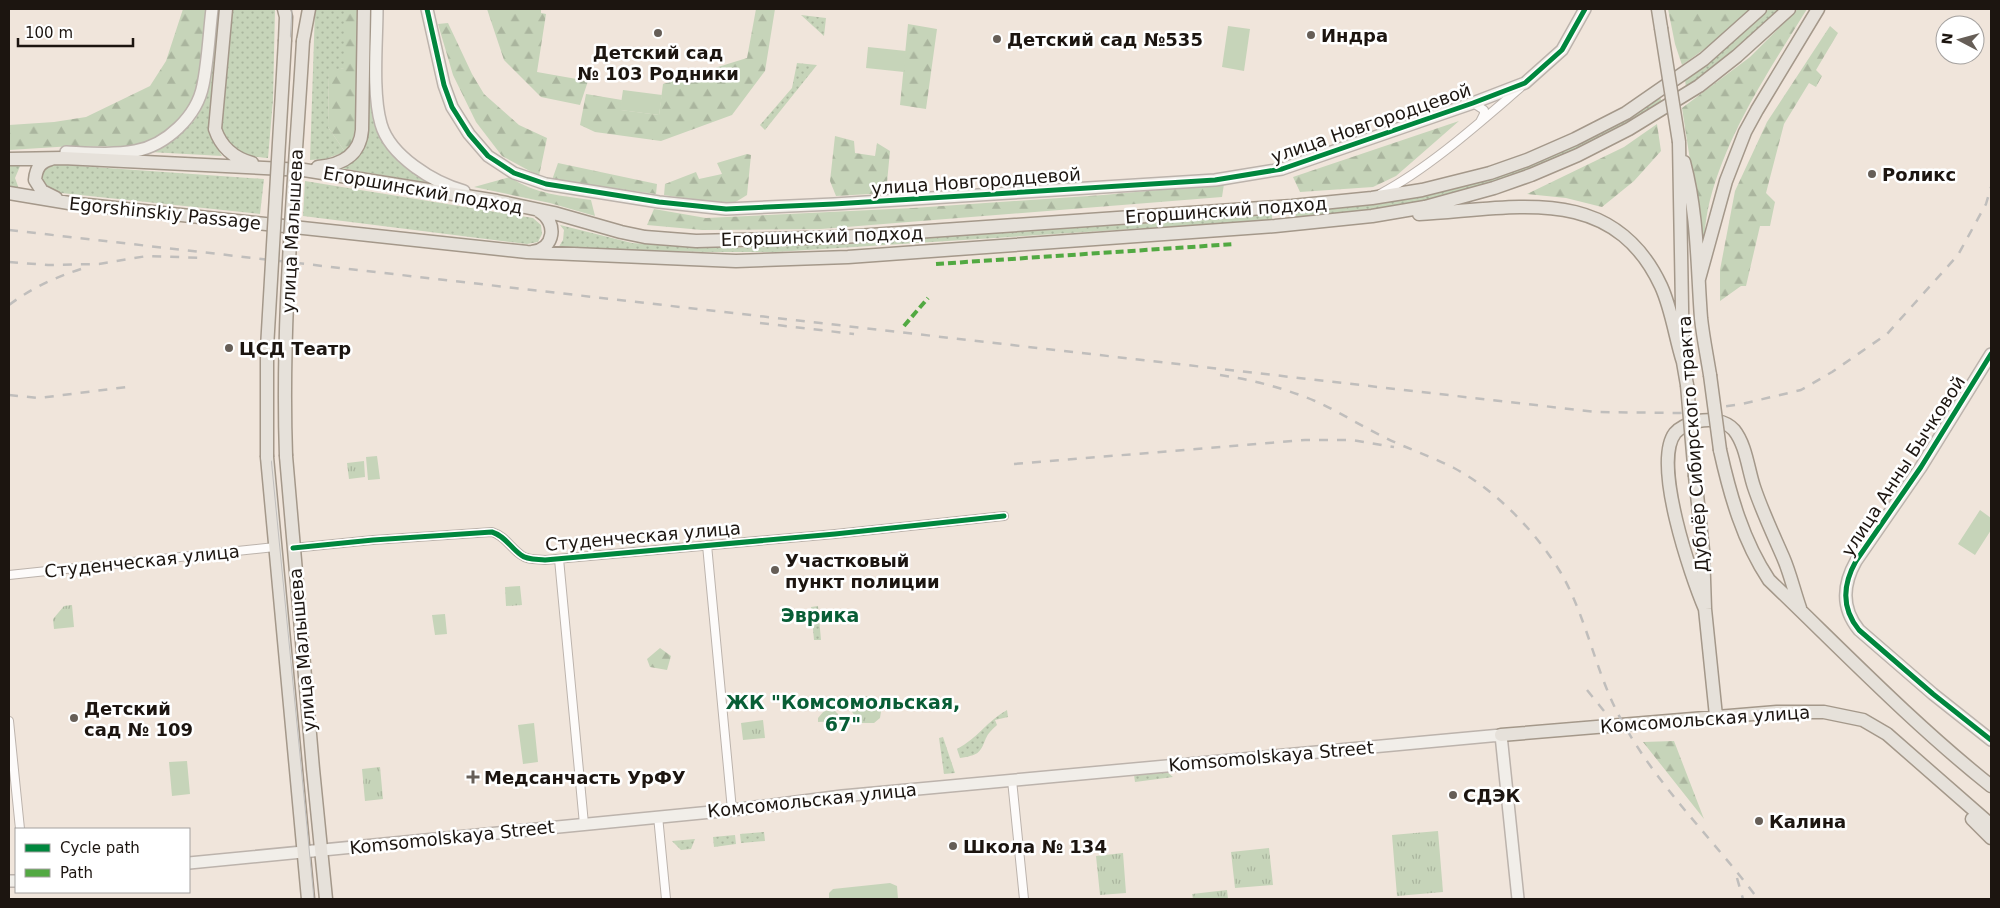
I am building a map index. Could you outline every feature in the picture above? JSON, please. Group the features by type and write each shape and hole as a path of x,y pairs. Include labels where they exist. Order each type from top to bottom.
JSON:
{"main road":[{"path":"226,9 215,129 222,143 234,156 266,167"},
{"name":"улица Малышева","path":"309,9 303,39 285,348 284,401 293,548 326,899"},
{"path":"304,170 341,163 354,152 360,142 362,130 364,9"},
{"name":"Дублёр Сибирского тракта","path":"1658,9 1679,142 1690,184 1697,236 1701,320 1720,450 1729,492 1759,564 1770,580 1800,610"},
{"name":"Егоршинский подход","path":"9,159 63,158 304,170 533,208 629,234 696,241 934,231 1292,206 1372,198 1422,190 1490,173 1527,160 1575,139 1626,113 1704,59 1759,9"},
{"path":"1372,216 1447,201 1512,181 1578,155 1629,129 1699,86 1737,56 1789,9"},
{"name":"Дублёр Сибирского тракта","path":"1700,279 1719,203 1745,132 1818,9"},
{"name":"улица Малышева","path":"285,11 285,40 266,348 267,457 308,899"},
{"name":"Дублёр Сибирского тракта","path":"1679,142 1684,362 1703,550 1705,609 1716,716"},
{"path":"63,158 47,160 41,164 37,171 36,180 42,191 69,204"},
{"name":"Egorshinskiy Passage","path":"9,193 69,204 527,252 704,260 807,259 1275,226 1372,216"},
{"path":"1372,216 1550,207 1578,212 1601,220 1624,234 1644,258 1661,285 1684,362"},
{"path":"527,252 536,251 545,246 552,233 551,224 547,216 533,208"},
{"path":"1705,609 1680,535 1667,471 1667,458 1675,433 1682,427 1697,421 1709,420 1719,421 1734,430 1745,452 1754,486 1784,559 1800,610 1881,689 1956,758 1988,781"},
{"name":"Комсомольская улица","path":"1501,735 1716,716 1812,712 1852,717 1864,720 1887,734 1991,825"},
{"path":"1852,717 1886,741 1991,838"}],"street":[{"path":"9,159 37,153 136,151 156,143 174,131 191,113 200,95 212,9"},
{"path":"303,39 304,9"},
{"path":"377,9 378,105 383,130 399,152 429,176 454,188 497,201"},
{"name":"улица Новгородцевой","path":"427,9 444,85 452,107 469,134 488,156 514,173 546,184 706,208 753,209 1232,178 1292,166 1525,83 1562,50 1585,9"},
{"path":"1372,198 1399,184 1480,123 1525,83"},
{"path":"1473,103 1484,110 1480,123"},
{"name":"улица Анны Бычковой","path":"1991,354 1921,467 1856,561 1848,576 1846,592 1850,615 1859,630 1913,677 1991,740"},
{"name":"Студенческая улица","path":"293,548 373,540 492,532 501,536 525,557 545,560 835,534 1004,516"},
{"path":"707,545 732,810"},
{"name":"Студенческая улица","path":"9,575 275,547"},
{"path":"559,558 584,824"},
{"path":"9,721 20,828"},
{"path":"1501,735 1518,899"},
{"name":"Komsomolskaya Street","path":"1012,780 1501,735"},
{"path":"1012,780 1024,899"},
{"name":"Комсомольская улица","path":"584,824 1012,780"},
{"path":"658,816 666,899"},
{"name":"Komsomolskaya Street","path":"321,850 584,824"},
{"path":"190,863 321,850"}],"green space":[{"path":"183,9 208,9 198,91 179,122 165,133 148,142 128,147 73,146 9,150 9,125 54,122 86,117 150,86 166,61"},
{"path":"216,9 221,9 209,124 211,138 222,156 150,152 185,129 200,111 208,88"},
{"path":"232,9 275,9 273,100 268,158 250,156 236,150 227,140 220,123"},
{"path":"315,9 344,9 344,68 329,72 328,127 345,152 325,159 310,160"},
{"path":"344,9 359,9 355,129 352,145 345,152 328,127 329,71 344,68"},
{"path":"367,9 372,9 379,130 389,151 408,168 430,183 340,168 362,150"},
{"path":"487,9 541,9 541,13 546,14 537,72 588,81 580,105 541,97 504,60"},
{"path":"756,9 775,9 765,71 732,115 661,141 595,132 580,125 586,94 622,100 621,110 659,115 663,84 747,58"},
{"path":"1668,9 1750,9 1724,35 1682,65 1675,44"},
{"path":"1769,9 1780,9 1728,56 1686,88 1685,79 1731,44"},
{"path":"1798,9 1807,9 1751,101 1728,149 1710,200 1703,245 1682,108 1750,57"},
{"path":"801,15 826,18 824,36"},
{"path":"448,23 472,74 484,94 519,125 547,138 539,176 502,156 476,122 453,75 438,24"},
{"path":"908,24 937,29 926,109 900,105"},
{"path":"1228,26 1250,29 1244,71 1222,67"},
{"path":"1830,26 1838,33 1816,70 1822,76 1816,87 1809,83 1784,124 1766,193 1775,202 1770,226 1760,226 1746,286 1741,286 1720,301 1720,270 1735,191 1767,122"},
{"path":"868,47 906,51 904,72 866,68"},
{"path":"797,63 817,65 765,130 760,125 792,88"},
{"path":"623,90 662,95 659,115 620,110"},
{"path":"1660,97 1662,102 1617,130 1545,165 1474,190 1381,210 1296,219 1296,212 1380,204 1432,194"},
{"path":"1459,121 1396,176 1373,187 1300,192 1293,177"},
{"path":"1657,124 1661,151 1634,181 1602,207 1566,198 1527,194 1624,147"},
{"path":"835,136 854,141 855,153 875,156 877,143 890,151 886,193 836,196 830,181"},
{"path":"747,154 751,155 747,195 734,203 703,201 664,195 665,184 696,172 699,179 722,174 717,163"},
{"path":"558,163 657,184 656,194 552,180"},
{"path":"21,164 15,178 19,189 9,187 9,165"},
{"path":"51,164 264,179 260,214 52,192 45,189 39,174 42,169"},
{"path":"510,177 539,191 591,200 595,216 550,203 474,187"},
{"path":"305,181 533,218 541,225 542,234 538,242 527,244 303,216"},
{"path":"1224,184 1222,197 821,229 702,230 647,225 654,209 706,218 913,208 1103,195"},
{"path":"1272,214 1272,220 776,252 558,248 563,240 564,230 560,225 632,243 704,248 776,247"},
{"path":"377,456 380,479 368,480 366,457"},
{"path":"364,461 365,477 349,479 347,463"},
{"path":"1980,510 1991,518 1991,530 1975,555 1958,544"},
{"path":"520,586 522,605 506,606 505,587"},
{"path":"72,605 74,627 54,629 53,619 64,606"},
{"path":"818,606 821,640 814,640 811,607"},
{"path":"445,614 447,634 435,635 432,615"},
{"path":"660,648 671,656 667,670 650,667 647,659"},
{"path":"866,696 871,697 875,702 879,702 882,705 880,718 874,723 857,723 857,719 848,706 851,701"},
{"path":"834,710 838,714 838,721 818,722 818,718 824,711"},
{"path":"1007,710 1008,717 995,720 997,725 988,734 980,751 975,755 960,758 957,749 971,740 1000,714"},
{"path":"763,720 765,738 743,740 741,723"},
{"path":"534,723 538,762 523,764 518,725"},
{"path":"943,737 955,773 944,774 939,738"},
{"path":"1674,741 1704,819 1643,742"},
{"path":"187,761 190,794 172,796 169,762"},
{"path":"380,767 383,799 365,801 362,769"},
{"path":"1167,772 1173,777 1135,782 1134,775"},
{"path":"1438,831 1443,892 1397,896 1392,835"},
{"path":"764,832 765,841 741,843 740,834"},
{"path":"735,835 736,844 714,847 713,837"},
{"path":"695,839 691,849 681,850 672,841"},
{"path":"1269,848 1273,885 1235,888 1231,852"},
{"path":"1123,853 1126,893 1100,895 1096,856"},
{"path":"890,883 897,886 898,899 829,899 829,893 833,889"},
{"path":"1227,890 1228,899 1193,899 1192,894"}],"tram line":[{"path":"292,9 272,348 271,457 314,899"}],"railway":[{"path":"9,230 1596,412 1680,413 1742,404 1801,390 1832,372 1887,334 1958,255 1986,204 1991,187"},
{"path":"9,262 48,265 99,264 147,256 206,258"},
{"path":"9,305 45,283 84,268"},
{"path":"760,323 854,334"},
{"path":"1220,375 1280,388 1324,405 1373,432 1470,477 1514,514 1540,543 1561,573 1578,610 1614,705 1637,747 1670,792 1758,899"},
{"path":"9,395 39,398 127,387"},
{"path":"1014,464 1305,440 1352,440 1394,447"},
{"path":"1587,690 1604,711"},
{"path":"1737,878 1743,899"}],"marked path":[{"path":"936,264 1235,244"},
{"path":"904,326 928,298"}],"cycle path":[{"path":"427,9 444,85 452,107 469,134 488,156 514,173 546,184 659,202 726,209 1215,180 1282,169 1473,103 1525,83 1562,50 1585,9"},
{"path":"1991,354 1921,467 1856,561 1846,587 1849,613 1859,630 1933,694 1991,740"},
{"path":"293,548 373,540 492,532 500,536 523,557 545,560 835,534 1004,516"}],"place":[{"name":"Детский сад № 103 Родники","path":"658,33"},
{"name":"Индра","path":"1311,35"},
{"name":"Детский сад №535","path":"997,39"},
{"name":"Роликс","path":"1872,174"},
{"name":"ЦСД Театр","path":"229,348"},
{"name":"Участковый пункт полиции","path":"775,570"},
{"name":"Детский сад № 109","path":"74,718"},
{"name":"Медсанчасть УрФУ","path":"473,777"},
{"name":"СДЭК","path":"1453,795"},
{"name":"Калина","path":"1759,821"},
{"name":"Школа № 134","path":"953,846"}],"district":[{"name":"Эврика","path":"820,615"},
{"name":"ЖК \"Комсомольская, 67\"","path":"843,713"}]}
